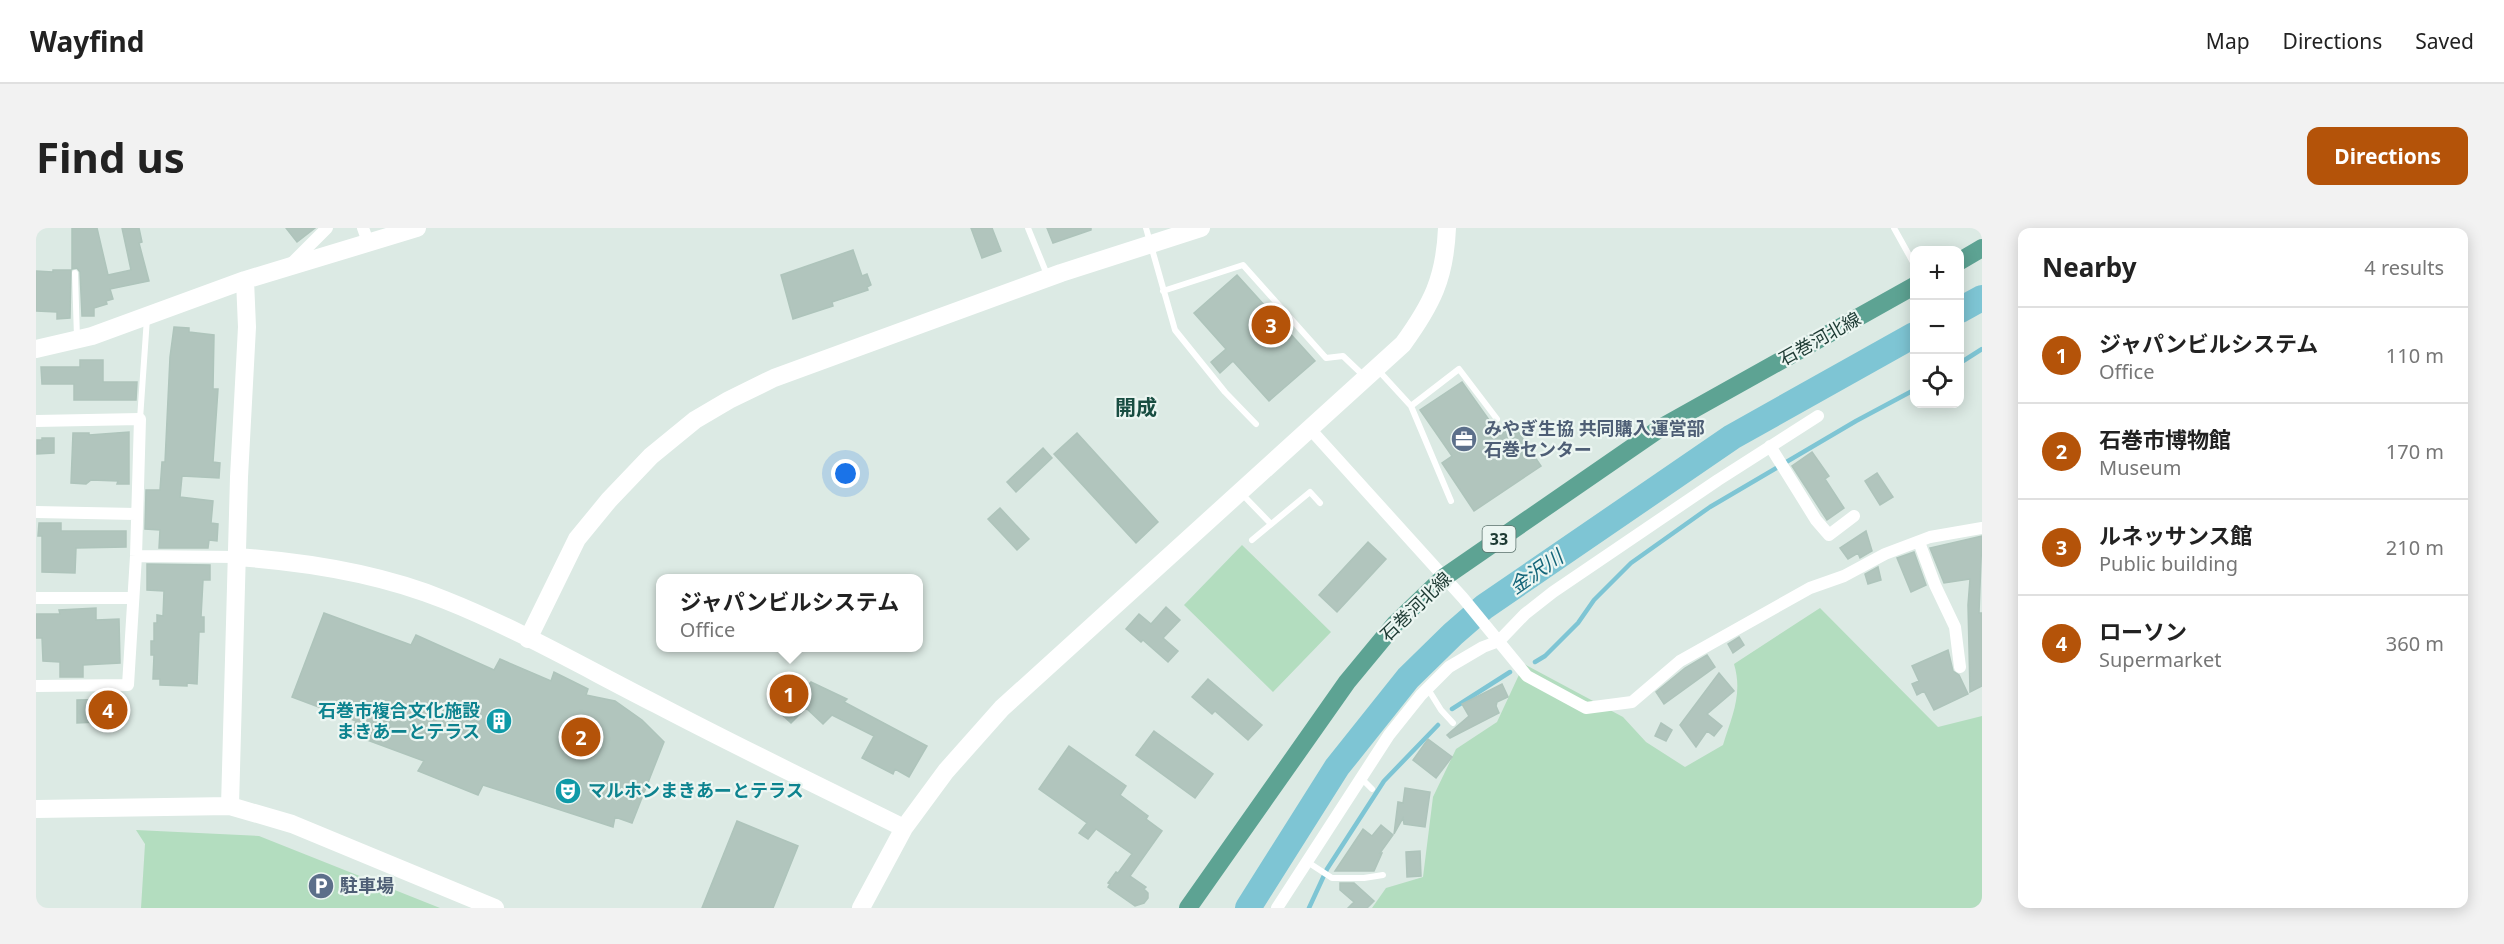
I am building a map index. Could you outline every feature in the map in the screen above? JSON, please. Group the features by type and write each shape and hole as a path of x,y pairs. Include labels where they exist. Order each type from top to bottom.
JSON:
{"main road":[{"path":"1964,258 1982,248"},
{"name":"石巻河北線","path":"1188,908 1347,682 1395,624 1443,578 1662,427 1910,288"}],"street":[{"path":"289,266 327,228"},
{"path":"36,349 78,340 289,266 366,235 417,228"},
{"path":"528,639 577,539 609,500 651,456 694,420 774,378 1048,278 1149,236 1201,228"},
{"path":"861,908 904,828 946,771 1002,708 1311,430 1403,344 1435,295 1447,245 1447,228"},
{"path":"230,806 238,477 247,327 245,280"},
{"path":"1277,908 1312,865 1360,777 1389,735 1428,688 1449,667 1483,647 1553,592 1772,449 1818,416"},
{"path":"36,421 140,419 136,556 128,685 36,686"},
{"path":"1311,430 1463,598 1527,676 1586,708 1632,702 1680,661 1810,588 1844,576 1919,542 1982,528"},
{"path":"1772,449 1816,520 1829,536 1854,516"},
{"path":"36,512 136,514"},
{"path":"1919,542 1954,627 1960,667"},
{"path":"136,556 237,557 292,561 394,584 444,599 904,828"},
{"path":"36,598 133,598"},
{"path":"36,809 230,806 292,824 495,908"}],"lane":[{"path":"1028,228 1048,278"},
{"path":"1894,228 1910,257"},
{"path":"1149,236 1174,330 1225,392 1256,424"},
{"path":"1163,291 1243,265 1326,358 1343,356 1372,374 1411,406 1451,501"},
{"path":"75,273 78,340"},
{"path":"140,419 147,316"},
{"path":"1411,406 1459,369 1497,419"},
{"path":"1241,492 1271,524"},
{"path":"1252,540 1310,492 1320,503"},
{"path":"1428,688 1441,710 1453,723"},
{"path":"1360,777 1372,789"},
{"path":"1312,865 1332,878 1364,878 1383,875"}],"green space":[{"path":"1242,545 1331,632 1273,692 1184,605"},
{"path":"1820,608 1938,727 1982,716 1982,908 1372,908 1386,888 1423,877 1433,797 1456,749 1497,722 1524,664 1623,717 1646,742 1685,767 1723,745 1737,695 1734,664"},
{"path":"136,830 259,836 440,908 141,908 145,844"}],"building":[{"path":"72,228 97,228 108,275 131,270 122,228 139,228 142,242 139,243 149,281 110,289 113,299 106,301 107,304 94,308 94,316 82,316 80,272 77,268 72,269"},
{"path":"286,228 315,228 297,242"},
{"path":"971,228 992,228 1001,251 982,258"},
{"path":"1047,228 1091,228 1091,230 1053,243"},
{"path":"853,250 862,276 867,274 871,285 867,287 868,290 832,302 833,306 793,319 781,275"},
{"path":"53,270 71,270 70,318 57,319 57,312 36,311 36,271 53,272"},
{"path":"1237,275 1315,361 1269,401 1233,361 1220,373 1211,362 1226,349 1194,313"},
{"path":"174,327 189,328 189,332 214,335 213,389 218,389 213,462 220,463 219,478 182,476 180,497 213,501 211,523 218,524 217,541 209,540 208,548 159,548 160,530 145,529 146,490 160,490 162,462 165,462 170,357"},
{"path":"80,360 103,360 103,382 137,382 136,400 74,400 74,384 42,384 41,367 80,367"},
{"path":"1462,382 1499,434 1513,424 1541,466 1474,511 1442,463 1452,456 1420,410"},
{"path":"129,432 129,484 117,484 118,481 91,480 86,484 71,483 73,433 89,433 89,435"},
{"path":"1077,433 1158,522 1136,543 1054,454"},
{"path":"42,438 54,438 54,453 37,454 37,440 42,440"},
{"path":"1043,448 1052,458 1016,492 1007,482"},
{"path":"1812,452 1829,476 1825,479 1844,508 1827,520 1792,466"},
{"path":"1877,473 1893,497 1880,505 1865,481"},
{"path":"1000,508 1029,539 1017,550 988,519"},
{"path":"39,523 61,523 61,531 126,531 126,547 76,548 75,573 42,572 42,536 38,536"},
{"path":"1866,531 1872,551 1860,558 1858,553 1848,559 1840,548"},
{"path":"1982,536 1979,613 1982,613 1982,686 1970,692 1968,605 1970,579 1944,583 1930,548"},
{"path":"1368,542 1386,559 1337,612 1319,595"},
{"path":"1914,552 1926,585 1911,592 1897,558"},
{"path":"147,564 210,565 210,580 203,580 201,617 204,617 204,632 199,632 197,684 160,685 160,679 153,679 154,655 151,655 151,641 154,641 154,623 157,623 157,615 163,616 164,591 147,590"},
{"path":"1878,567 1881,580 1868,584 1865,574"},
{"path":"1166,607 1180,620 1163,638 1178,651 1168,662 1143,640 1141,642 1126,629 1139,614 1151,624"},
{"path":"96,608 96,620 119,619 120,663 83,665 83,677 60,677 60,662 43,661 42,638 36,638 36,614 60,614 59,610"},
{"name":"石巻市複合文化施設 まきあーとテラス","path":"324,613 411,645 416,635 494,670 500,659 551,681 554,672 588,689 586,695 615,701 642,720 664,742 632,823 615,817 613,827 483,785 478,795 418,771 424,761 351,734 356,721 292,697"},
{"path":"1739,637 1744,645 1733,653 1728,644"},
{"path":"1948,650 1953,671 1959,675 1968,694 1934,710 1924,691 1917,695 1912,684 1919,681 1912,666"},
{"path":"1707,655 1715,667 1664,704 1656,692 1685,668"},
{"path":"1719,673 1734,691 1707,714 1722,726 1714,736 1707,731 1696,747 1680,725"},
{"path":"1208,679 1262,725 1248,740 1215,711 1212,714 1192,697"},
{"path":"811,682 847,699 844,702 927,746 909,777 895,769 893,774 862,758 874,736 832,715 823,724 806,708 791,723 779,712 805,685 806,687"},
{"path":"1502,684 1508,697 1497,702 1499,713 1450,738 1447,735 1469,716 1462,704"},
{"path":"119,699 120,721 77,723 77,700"},
{"path":"1661,723 1672,730 1666,741 1655,736"},
{"path":"1154,731 1213,774 1195,798 1136,755"},
{"path":"1428,739 1452,757 1436,778 1413,760"},
{"path":"1069,746 1126,786 1120,795 1148,816 1146,819 1162,831 1130,876 1146,887 1144,889 1148,893 1148,898 1144,903 1135,906 1108,887 1110,884 1108,883 1116,872 1118,873 1132,854 1096,829 1088,839 1079,833 1087,823 1039,789"},
{"path":"1405,788 1430,792 1425,827 1404,824 1403,818 1394,834 1398,802 1403,803"},
{"path":"737,821 798,846 773,908 702,908"},
{"path":"1381,825 1393,835 1380,853 1382,853 1374,871 1335,871 1363,829 1372,836"},
{"path":"1420,851 1421,876 1407,877 1406,852"},
{"path":"1340,883 1354,883 1374,901 1367,908 1348,908 1354,902 1340,890"}],"waterway":[{"name":"金沢川","path":"1964,308 1982,298"},
{"name":"金沢川","path":"1248,908 1337,767 1408,678 1484,607 1732,437 1910,337"},
{"path":"1964,360 1982,349"},
{"path":"1535,662 1545,656 1578,623 1594,600 1631,563 1710,507 1856,421 1910,392"},
{"path":"1452,709 1510,672"},
{"path":"1309,908 1327,869 1384,781 1438,725"}],"place":[{"name":"ルネッサンス館","path":"1271,325"},
{"name":"みやぎ生協 共同購入運営部 石巻センター","path":"1464,439"},
{"name":"ジャパンビルシステム","path":"789,694"},
{"name":"ローソン","path":"108,710"},
{"name":"石巻市複合文化施設 まきあーとテラス","path":"499,721"},
{"name":"石巻市博物館","path":"581,737"},
{"name":"マルホンまきあーとテラス","path":"568,791"},
{"name":"駐車場","path":"321,886"}],"district":[{"name":"開成","path":"1136,408"}]}
